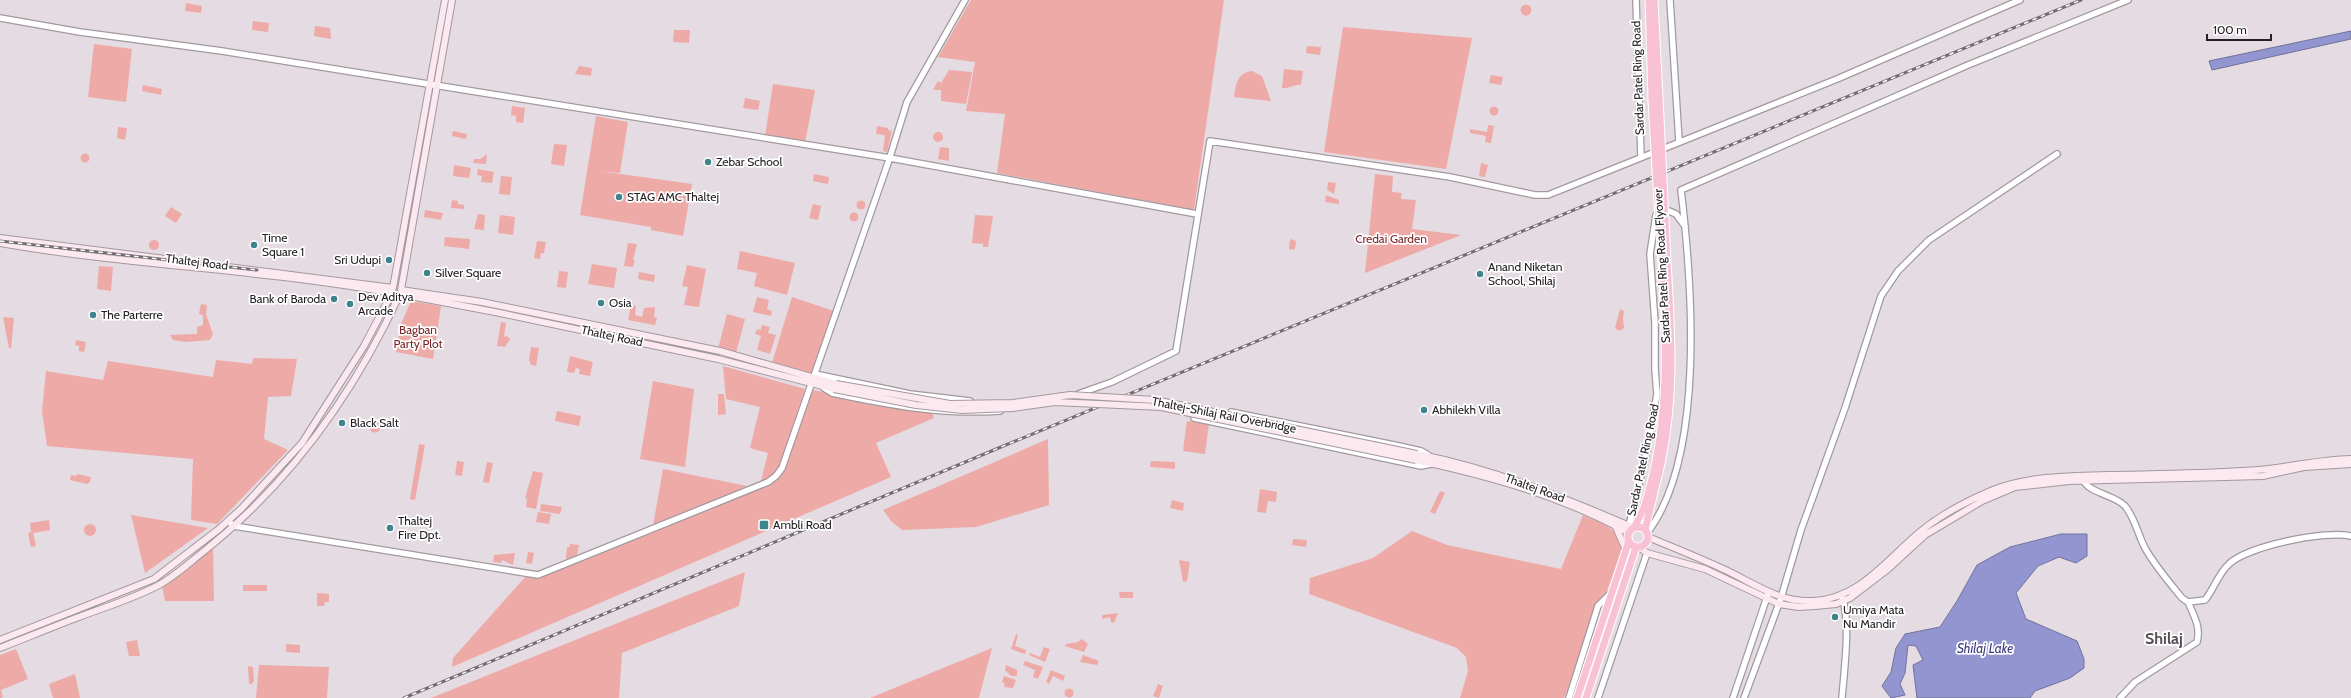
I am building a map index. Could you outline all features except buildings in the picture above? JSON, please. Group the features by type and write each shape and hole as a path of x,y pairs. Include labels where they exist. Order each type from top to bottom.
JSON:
{"highway":[{"name":"Sardar Patel Ring Road Flyover","path":"1647,533 1652,488 1663,427 1666,350 1649,0"},
{"name":"Sardar Patel Ring Road Flyover","path":"1631,529 1644,508 1652,488 1666,442 1669,420 1672,350 1654,0"},
{"path":"1577,698 1614,591 1629,541 1631,529 1640,527 1647,533 1645,544 1638,547 1586,698"},
{"path":"1629,541 1638,547"}],"main road":[{"path":"0,640 154,579 228,521 302,443 364,346 393,290 428,84 445,0"},
{"path":"0,648 129,599 158,586 172,577 234,526 310,445 366,359 400,292 452,0"},
{"name":"Thaltej Road","path":"0,238 61,248 393,290 396,296 400,292 814,379 823,383"},
{"name":"Thaltej Road","path":"0,243 61,252 309,279"},
{"name":"Thaltej-Shilaj Rail Overbridge","path":"823,383 916,399 961,404 1013,403 1070,395 1155,400 1432,461"},
{"path":"1638,547 1647,553 1705,569 1768,595 1801,602 1850,598 1888,569 1925,535 1982,501 2015,487 2082,478 2262,470 2309,461 2351,459"},
{"path":"1432,461 1519,486 1615,525 1631,529"},
{"name":"Thaltej Road","path":"1432,461 1521,481 1604,514 1631,529"},
{"path":"2082,478 2262,476 2304,467 2351,464"},
{"path":"1615,525 1622,536 1626,551"},
{"path":"1647,533 1724,569 1768,595 1779,604 1807,607 1842,598"}],"street":[{"path":"228,521 234,526 527,574 545,574 768,482 776,476 782,468 890,158 907,102 966,0"},
{"name":"Sardar Patel Ring Road","path":"1636,0 1642,157"},
{"path":"1670,0 1679,141"},
{"path":"814,379 945,399 992,402 1070,396 1112,382 1176,351 1210,141 1450,177 1535,195 1548,195 1679,141 1838,79 2020,0"},
{"name":"Sardar Patel Ring Road","path":"1647,533 1658,518 1669,493 1684,430 1691,348 1685,226 1681,190 1955,71 2128,0"},
{"path":"0,18 80,32 225,51 890,158 1197,214"},
{"path":"1744,698 1779,604 1801,530 1845,408 1881,296 1898,271 1929,240 2057,154"},
{"name":"Sardar Patel Ring Road","path":"1631,529 1657,394 1654,369 1655,323 1650,254 1653,227 1656,215 1669,211 1676,214 1685,226"},
{"path":"823,383 832,393 881,403 945,412 1013,411 1061,403 1070,396"},
{"path":"1196,406 1229,413 1421,451 1432,461 1421,466 1194,418 1192,414 1196,406"},
{"path":"1229,413 1227,422 1229,425"},
{"path":"2082,478 2094,489 2114,498 2124,506 2130,514 2151,558 2182,598 2188,602 2200,633 2197,642 2135,682 2120,698"},
{"path":"2188,602 2205,600 2222,572 2237,558 2305,538 2327,534 2351,536"},
{"path":"1598,698 1647,553"},
{"path":"1569,698 1598,606 1614,591"},
{"path":"1733,698 1768,595"},
{"path":"1842,598 1847,640 1842,698"}],"green space":[{"path":"971,0 1224,0 1194,210 997,173 1005,114 966,111 975,62 938,57"},
{"path":"186,3 202,6 201,13 185,11"},
{"path":"1526,4 1530,6 1532,10 1530,14 1526,16 1522,14 1520,10 1522,6"},
{"path":"253,21 269,23 268,32 252,30"},
{"path":"315,26 330,28 331,39 314,36"},
{"path":"1343,27 1472,38 1446,169 1324,152"},
{"path":"674,30 690,30 689,43 673,42"},
{"path":"94,44 132,49 126,102 88,97"},
{"path":"1307,46 1321,47 1320,55 1306,53"},
{"path":"579,66 592,68 591,76 575,74"},
{"path":"1284,69 1303,71 1301,85 1282,88"},
{"path":"949,70 972,72 966,104 941,101 941,90 933,90 938,81 941,83"},
{"path":"1252,71 1262,76 1271,101 1234,97 1240,77 1247,72"},
{"path":"1491,75 1503,77 1501,85 1489,83"},
{"path":"773,84 815,90 805,143 765,136"},
{"path":"143,85 162,89 161,95 142,91"},
{"path":"745,98 760,101 758,110 743,108"},
{"path":"512,106 525,108 523,123 516,122 516,116 511,115"},
{"path":"1494,106 1499,111 1494,116 1489,111"},
{"path":"596,116 628,122 620,173 599,171 692,184 683,236 651,230 651,227 580,215"},
{"path":"1488,125 1494,126 1491,143 1485,142 1486,136 1470,133 1470,129 1487,132"},
{"path":"877,126 888,128 888,130 892,131 887,152 883,151 885,135 876,134"},
{"path":"118,127 127,128 125,140 117,138"},
{"path":"453,131 467,134 466,139 452,136"},
{"path":"936,132 940,132 942,133 942,141 936,142 933,139 933,135"},
{"path":"554,144 567,145 564,166 551,164"},
{"path":"940,147 949,148 949,161 938,159"},
{"path":"85,153 90,158 85,163 80,158"},
{"path":"487,154 486,164 473,163 474,159 480,159"},
{"path":"1481,163 1488,165 1485,177 1479,176"},
{"path":"454,165 471,168 469,178 453,176"},
{"path":"478,169 494,172 492,183 481,182 482,176 477,175"},
{"path":"814,174 829,177 828,184 813,181"},
{"name":"Credai Garden","path":"1375,174 1393,176 1392,192 1402,193 1401,199 1416,200 1412,229 1461,235 1365,273"},
{"path":"501,176 512,177 510,195 499,194"},
{"path":"1328,182 1336,183 1334,194 1327,190"},
{"path":"1326,195 1339,200 1339,204 1325,202"},
{"path":"452,200 458,201 458,204 464,205 464,209 451,208"},
{"path":"861,200 866,205 861,210 856,205"},
{"path":"813,204 821,206 818,220 809,218"},
{"path":"171,207 182,214 176,223 165,216"},
{"path":"425,210 443,213 441,220 424,217"},
{"path":"852,213 856,213 858,217 856,221 852,221 850,219 850,215"},
{"path":"478,214 485,215 484,230 474,229"},
{"path":"500,215 515,217 513,235 498,233"},
{"path":"975,215 993,216 988,247 983,247 983,244 972,243"},
{"path":"445,237 470,239 469,249 444,246"},
{"path":"1290,239 1296,241 1295,249 1289,250"},
{"path":"152,240 156,240 158,241 158,249 152,250 149,247 149,243"},
{"path":"537,241 546,242 544,253 541,253 540,259 534,258"},
{"path":"628,243 637,244 633,267 624,266"},
{"path":"740,251 795,263 787,295 754,286 757,273 737,269"},
{"path":"592,264 617,268 614,288 588,284"},
{"path":"687,265 706,269 699,307 684,305 688,287 682,286"},
{"path":"99,266 113,267 111,291 97,289"},
{"path":"559,271 568,272 566,288 557,287"},
{"path":"639,272 655,275 654,282 638,279"},
{"path":"757,297 769,300 767,309 772,311 771,316 753,312"},
{"path":"792,297 834,311 813,375 772,363"},
{"name":"Bagban Party Plot","path":"411,301 441,306 433,359 396,352 401,324"},
{"path":"201,304 207,305 206,314 213,334 210,340 185,342 173,340 170,335 197,334 197,327 203,325 203,315 199,314"},
{"path":"631,305 636,306 635,315 642,317 644,308 655,307 654,317 657,318 655,325 628,320"},
{"path":"1620,309 1624,311 1624,328 1619,331 1615,328"},
{"path":"727,314 745,319 736,353 718,349"},
{"path":"3,317 14,318 11,348 9,348"},
{"path":"501,322 506,323 504,337 507,336 510,339 505,347 497,346"},
{"path":"762,325 770,327 768,333 776,335 770,354 757,350 761,336 755,334 757,329 761,330"},
{"path":"76,340 86,342 84,352 79,351 79,346 75,345"},
{"path":"531,347 539,348 536,366 531,365 529,360"},
{"path":"570,356 593,362 590,376 579,374 580,369 576,368 574,373 567,372"},
{"path":"253,358 297,359 291,396 268,397 264,439 288,450 217,524 191,520 193,459 47,446 42,411 46,371 103,380 108,361 213,377 216,360 252,364"},
{"path":"723,366 805,389 779,467 772,476 767,479 761,481 768,453 750,448 760,407 726,399"},
{"path":"653,381 694,389 685,467 640,459"},
{"path":"813,390 932,413 934,418 876,443 891,477 452,667 453,658 527,575 539,576 768,482 782,468"},
{"path":"718,394 724,394 726,414 718,415"},
{"path":"557,411 581,416 579,426 555,421"},
{"path":"375,421 379,423 381,427 379,431 375,433 371,431 369,427 371,423"},
{"path":"1187,421 1209,424 1205,454 1183,451"},
{"path":"1048,439 1049,505 976,527 902,530 891,521 883,510"},
{"path":"419,444 425,445 415,500 410,499"},
{"path":"457,461 464,462 462,476 455,475"},
{"path":"1151,461 1175,462 1175,469 1150,467"},
{"path":"487,462 493,463 489,483 483,482"},
{"path":"663,469 747,486 653,526"},
{"path":"533,471 543,473 536,509 526,507 527,499 525,498"},
{"path":"77,474 91,477 90,482 87,484 70,480 71,475 76,476"},
{"path":"1260,489 1277,492 1276,502 1268,501 1266,513 1257,512"},
{"path":"1440,491 1445,493 1435,514 1430,512"},
{"path":"1172,500 1184,503 1183,511 1170,508"},
{"path":"541,504 562,507 560,514 540,511"},
{"path":"538,512 551,514 549,524 536,522"},
{"path":"131,515 208,528 145,573"},
{"path":"1583,515 1604,524 1614,531 1623,551 1564,698 1460,698 1468,671 1466,657 1457,648 1309,594 1310,578 1373,558 1412,531 1447,545 1561,569"},
{"path":"49,520 50,530 33,533 36,546 31,547 28,533 31,532 30,523"},
{"path":"88,524 92,524 96,530 92,536 88,536 84,532 84,528"},
{"path":"1293,539 1307,540 1306,547 1292,545"},
{"path":"570,544 579,545 577,555 566,559 567,547 570,547"},
{"path":"213,548 214,601 165,601 162,586"},
{"path":"528,552 534,553 532,564 526,563"},
{"path":"515,553 513,565 502,560 501,563 493,562 494,555"},
{"path":"1179,560 1190,562 1187,581 1183,582"},
{"path":"745,572 739,606 622,653 619,698 431,698"},
{"path":"243,585 267,585 267,591 243,591"},
{"path":"1119,592 1133,592 1133,598 1120,598"},
{"path":"317,593 329,594 329,602 325,602 324,606 317,606"},
{"path":"1118,613 1114,623 1111,622 1110,617 1102,619 1102,615"},
{"path":"1016,634 1018,635 1015,646 1026,650 1025,654 1011,649"},
{"path":"1082,639 1088,644 1084,652 1065,646 1066,644 1078,642"},
{"path":"137,640 140,656 129,656 126,642"},
{"path":"286,644 300,645 300,653 286,652"},
{"path":"1044,647 1050,649 1045,662 1029,655 1030,653 1040,657"},
{"path":"992,648 979,698 870,698"},
{"path":"16,649 28,679 1,690 3,697 0,698 0,655"},
{"path":"1083,655 1099,661 1097,665 1080,662"},
{"path":"1025,661 1043,667 1038,679 1033,677 1035,670 1023,665"},
{"path":"259,665 329,667 327,698 256,698"},
{"path":"1006,665 1017,670 1017,676 1011,676 1005,670"},
{"path":"248,666 253,667 254,681 252,684 249,684"},
{"path":"1051,670 1065,676 1063,681 1053,676 1049,684 1046,682"},
{"path":"75,674 80,698 53,698 49,684"},
{"path":"1004,676 1016,680 1013,688 1004,687 1005,684 1002,682"},
{"path":"1158,684 1163,686 1159,698 1153,696"},
{"path":"1069,688 1074,693 1069,698 1064,693"}],"water":[{"path":"2351,31 2351,39 2212,70 2209,61"},
{"name":"Shilaj Lake","path":"2061,534 2087,534 2087,556 2076,563 2059,557 2038,566 2016,593 2026,619 2077,641 2084,659 2084,668 2070,678 2035,691 2030,698 1917,698 1913,665 1923,660 1916,646 1908,645 1905,673 1900,684 1905,695 1891,698 1882,686 1891,672 1896,648 1905,634 1940,627 1957,601 1977,565 2010,547"}],"railway":[{"path":"404,698 1001,447 2081,0"},
{"path":"0,241 257,270"}],"place":[{"name":"Zebar School","path":"708,162"},
{"name":"STAG AMC Thaltej","path":"619,197"},
{"name":"Time Square 1","path":"254,245"},
{"name":"Sri Udupi","path":"389,260"},
{"name":"Silver Square","path":"427,273"},
{"name":"Anand Niketan School, Shilaj","path":"1480,274"},
{"name":"Bank of Baroda","path":"334,299"},
{"name":"Osia","path":"601,303"},
{"name":"Dev Aditya Arcade","path":"350,304"},
{"name":"The Parterre","path":"93,315"},
{"name":"Abhilekh Villa","path":"1424,410"},
{"name":"Black Salt","path":"342,423"},
{"name":"Ambli Road","path":"764,525"},
{"name":"Thaltej Fire Dpt.","path":"390,528"},
{"name":"Umiya Mata Nu Mandir","path":"1835,617"}],"district":[{"name":"Shilaj","path":"2164,638"}]}
